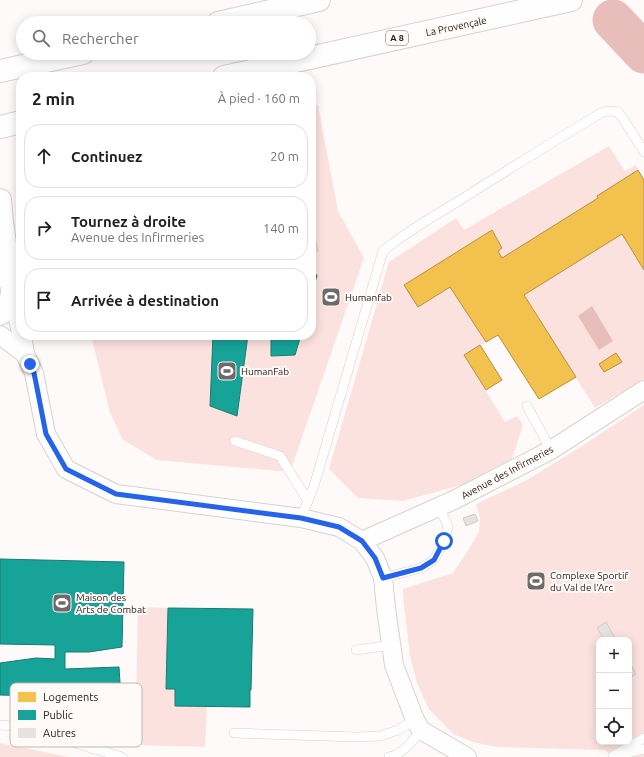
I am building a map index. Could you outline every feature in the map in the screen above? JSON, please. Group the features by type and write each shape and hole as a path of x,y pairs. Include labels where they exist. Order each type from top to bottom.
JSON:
{"main road":[{"path":"230,16 280,0"},
{"path":"249,16 319,0"},
{"name":"La Provençale","path":"316,57 571,0"},
{"path":"0,71 51,60"},
{"name":"La Provençale","path":"247,72 301,60"},
{"path":"0,127 16,123"},
{"path":"0,200 1,225 10,303 0,314"}],"street":[{"path":"7,280 16,313"},
{"path":"0,335 25,354"},
{"path":"23,340 25,354 34,373 46,434 66,469 116,494 301,518 339,527 362,541 375,558 383,578 394,665 418,725 467,757"},
{"name":"Avenue des Infirmeries","path":"362,541 439,507 551,450 644,390"}],"lane":[{"path":"301,518 314,486 384,251 394,242 419,226 603,112 618,112 644,152"},
{"path":"527,406 551,450"},
{"path":"235,441 280,456 308,501"},
{"path":"383,578 421,568 434,560 444,541 448,526 439,507"},
{"path":"356,650 391,646"},
{"path":"0,725 10,726"},
{"path":"234,733 358,737 380,736 418,725"},
{"path":"389,757 394,756 413,742 418,725"},
{"path":"612,756 644,738"},
{"path":"90,747 122,757"},
{"path":"612,756 644,749"}],"shaded area":[{"name":"Humanfab","path":"318,105 338,211 364,258 290,472 157,460 123,440 110,413 92,340 316,340 316,106"},
{"path":"609,146 625,171 636,165 638,170 597,196 598,198 502,258 498,251 502,247 491,230 404,285 418,307 450,287 486,342 464,355 505,422 517,416 523,425 512,459 465,484 403,501 358,498 329,469 389,262 456,218 464,230"},
{"path":"622,234 644,270 644,379 595,408 524,295"},
{"path":"592,306 613,341 599,350 578,316"},
{"name":"Complexe Sportif du Val de l'Arc","path":"644,405 644,757 614,757 605,750 496,747 473,742 453,734 429,709 417,683 410,656 403,589 453,573 479,532 480,518 476,504 527,480"},
{"path":"138,607 168,608 166,689 175,689 175,706 207,707 205,747 142,745 142,683 136,683"},
{"path":"0,743 10,745 10,747 20,747 69,757 0,757"}],"building: Logements":[{"path":"638,170 644,180 644,270 622,234 524,295 576,377 539,399 498,335 486,342 450,287 418,307 404,285 492,230 502,248 498,251 502,258 598,198 597,196"},
{"path":"480,345 502,380 486,390 464,355"},
{"path":"616,353 622,362 604,372 599,364"}],"building: Public":[{"name":"HumanFab","path":"213,340 247,340 237,416 210,406"},
{"name":"HumanFab","path":"271,340 300,340 295,355 271,356"},
{"name":"Maison des Arts de Combat","path":"0,559 124,562 122,647 89,652 65,652 65,669 119,667 120,683 10,683 10,695 0,695 0,663 36,658 55,659 55,645 0,644"},
{"path":"168,608 253,609 250,707 175,706 175,689 166,689"}],"building: Autres":[{"path":"475,514 478,521 466,526 463,518"},
{"path":"606,622 614,637 602,637 597,628"},
{"path":"632,667 636,674 632,676"}],"waterway":[{"path":"613,20 644,53"}],"place":[{"name":"Humanfab","path":"331,297"},
{"name":"HumanFab","path":"227,371"},
{"name":"Complexe Sportif du Val de l'Arc","path":"536,581"},
{"name":"Maison des Arts de Combat","path":"62,603"}],"route":[{"path":"30,364 34,373 46,434 66,469 116,494 301,518 339,527 362,541 375,558 383,578 421,568 434,560 444,541"}]}
